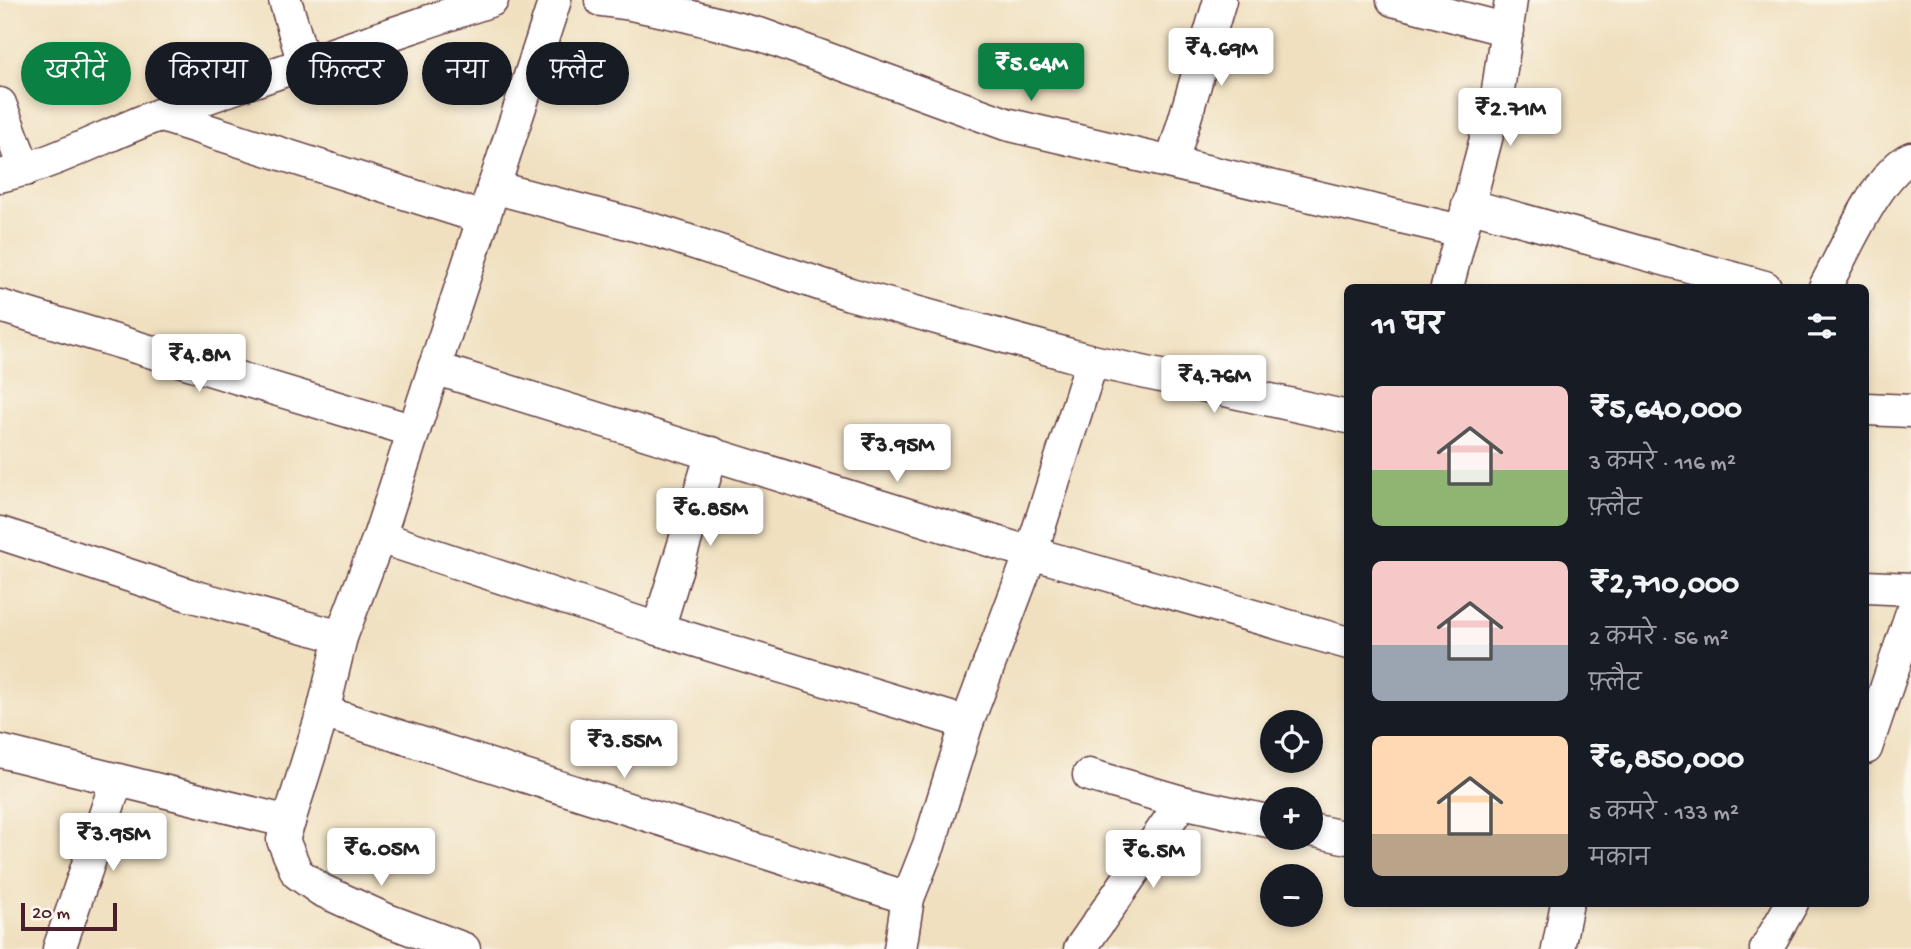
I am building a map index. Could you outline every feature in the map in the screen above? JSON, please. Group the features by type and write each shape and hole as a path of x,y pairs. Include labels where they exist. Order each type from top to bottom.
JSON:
{"street":[{"path":"285,0 297,42"},
{"path":"369,42 492,0"},
{"path":"464,949 387,920 321,890 298,873 283,839 323,712 341,637 379,537 555,0"},
{"path":"601,0 684,15 762,35 1006,124 1172,162 1464,218 1752,284"},
{"path":"1172,162 1220,0"},
{"path":"1393,0 1509,15 1497,97 1448,284"},
{"path":"0,104 13,173 159,115 286,70"},
{"path":"159,115 483,218"},
{"path":"1827,284 1880,186 1903,162 1911,158"},
{"path":"493,187 659,231 850,293 1092,361 1344,416"},
{"path":"0,306 414,431"},
{"path":"900,949 908,898 929,845 967,723 1031,553 1092,361"},
{"path":"434,368 1031,553 1344,642"},
{"path":"1869,409 1911,411"},
{"path":"658,629 712,453"},
{"path":"0,534 190,595 341,637"},
{"path":"379,537 658,629 967,723"},
{"path":"1869,587 1911,589"},
{"path":"1869,739 1911,615"},
{"path":"323,712 908,898"},
{"path":"0,751 289,822"},
{"path":"1089,775 1182,802 1260,819"},
{"path":"58,949 117,780"},
{"path":"1089,946 1182,802"},
{"path":"1323,833 1344,837"},
{"path":"1558,949 1566,907"},
{"path":"1766,949 1790,907"}]}
